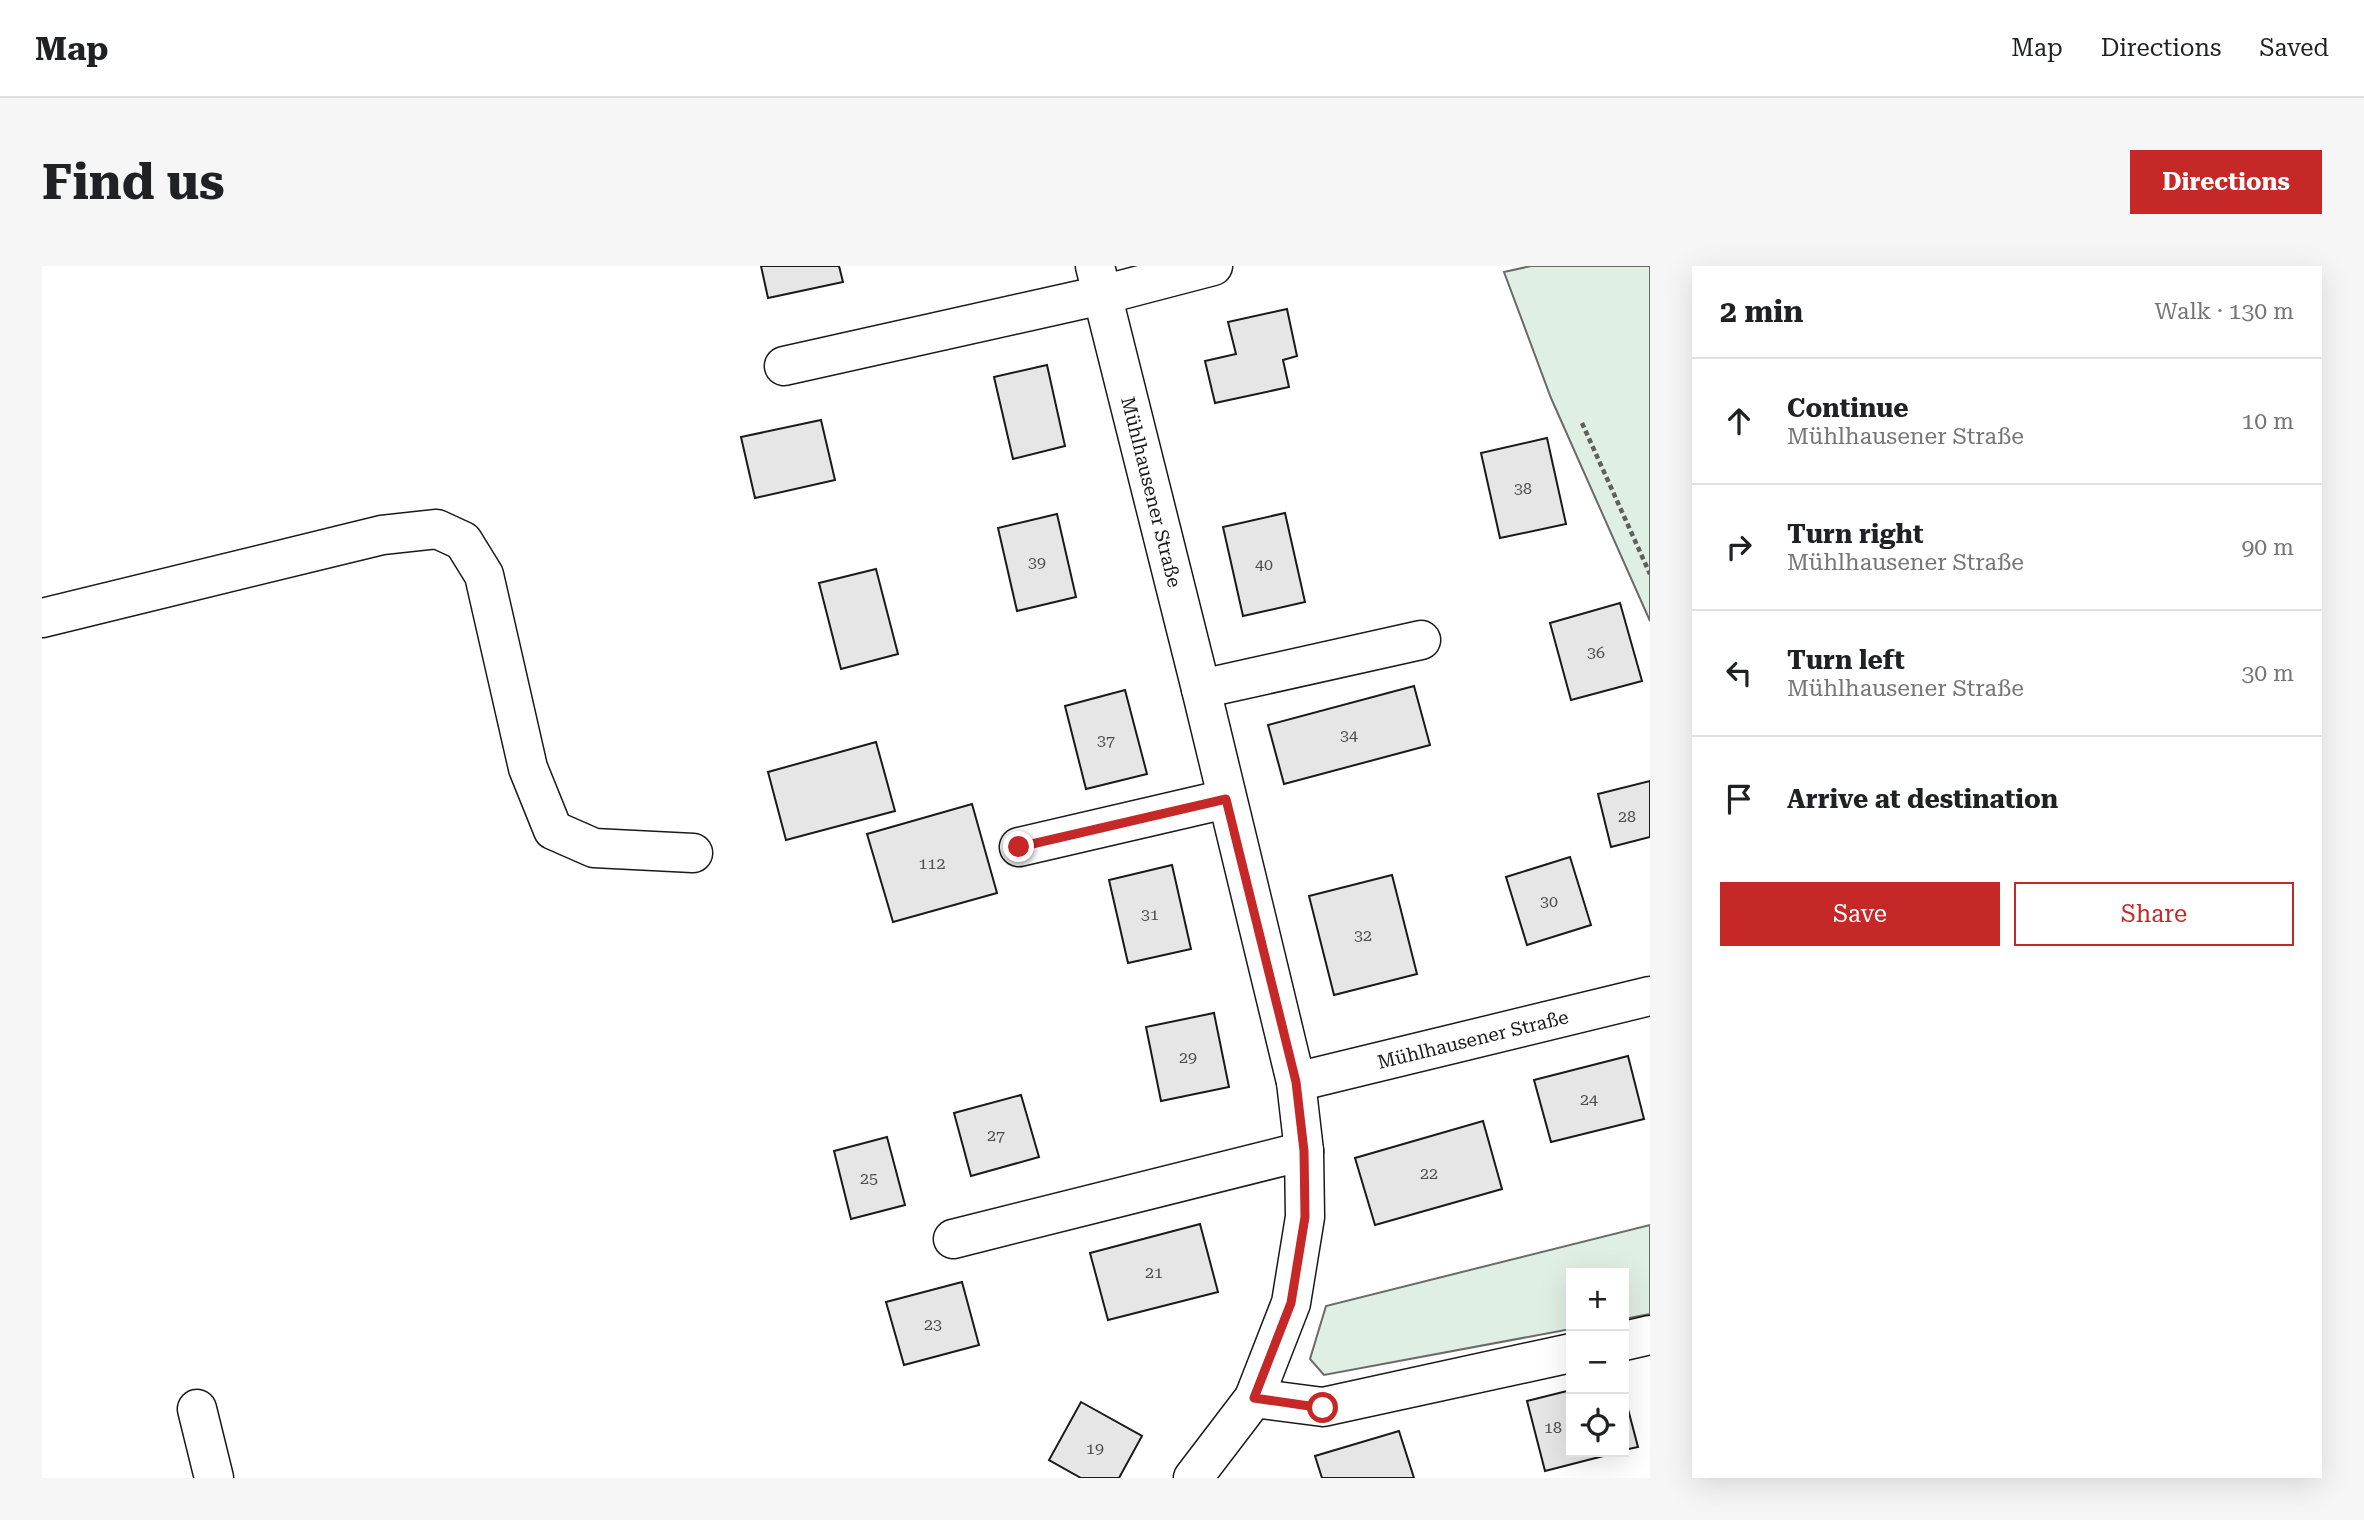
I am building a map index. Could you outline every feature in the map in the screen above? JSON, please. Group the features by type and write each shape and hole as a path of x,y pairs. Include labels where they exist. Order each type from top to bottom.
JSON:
{"street":[{"path":"784,366 1099,281 1213,266"},
{"name":"Mühlhausener Straße","path":"1099,281 1296,1082 1304,1151 1305,1217 1291,1303 1254,1398 1193,1478"},
{"path":"42,618 382,535 437,529 463,541 484,575 528,768 553,830 594,848 693,853"},
{"path":"1201,689 1421,640"},
{"path":"1019,847 1226,799"},
{"name":"Mühlhausener Straße","path":"1296,1082 1650,996"},
{"path":"953,1239 1304,1151"},
{"path":"1629,1340 1650,1335"},
{"path":"1254,1398 1323,1408 1566,1354"},
{"path":"197,1409 214,1478"}],"path":[{"path":"1582,424 1650,574"}],"green space":[{"path":"1531,266 1650,266 1650,621 1551,398 1504,272"},
{"path":"1650,1225 1650,1314 1629,1318 1629,1268 1566,1268 1566,1330 1324,1375 1310,1359 1326,1306"}],"building":[{"path":"761,266 839,266 843,282 768,298"},
{"path":"1287,309 1297,356 1283,360 1289,387 1215,403 1205,361 1236,354 1228,322"},
{"path":"1047,365 1065,446 1013,459 994,377"},
{"path":"821,420 835,480 755,498 741,437"},
{"path":"1547,438 1566,524 1500,538 1481,453"},
{"path":"1285,513 1305,602 1243,616 1223,527"},
{"path":"1057,514 1076,597 1017,611 998,528"},
{"path":"876,569 898,654 841,669 819,583"},
{"path":"1620,603 1642,681 1571,700 1550,623"},
{"path":"1414,686 1430,745 1284,784 1268,725"},
{"path":"1125,690 1147,774 1086,789 1065,706"},
{"path":"876,742 895,811 786,840 768,772"},
{"path":"1650,781 1650,837 1611,847 1598,794"},
{"path":"972,804 997,893 893,922 867,834"},
{"path":"1570,857 1591,925 1527,945 1506,877"},
{"path":"1172,865 1191,949 1128,963 1109,880"},
{"path":"1392,875 1417,974 1334,995 1309,896"},
{"path":"1214,1013 1229,1087 1161,1101 1146,1027"},
{"path":"1628,1056 1644,1119 1551,1142 1534,1080"},
{"path":"1021,1095 1039,1157 971,1176 954,1113"},
{"path":"1483,1121 1502,1189 1375,1225 1355,1158"},
{"path":"887,1137 905,1205 851,1219 834,1151"},
{"path":"1200,1224 1218,1292 1108,1320 1090,1253"},
{"path":"962,1282 979,1345 904,1365 886,1302"},
{"path":"1566,1391 1566,1457 1600,1457 1545,1471 1527,1401"},
{"path":"1081,1402 1142,1436 1119,1478 1081,1478 1049,1460"},
{"path":"1629,1413 1638,1447 1629,1449"},
{"path":"1399,1431 1414,1478 1322,1478 1315,1456"}],"route":[{"path":"1019,847 1226,799 1296,1082 1304,1151 1305,1217 1291,1303 1254,1398 1323,1408"}]}
